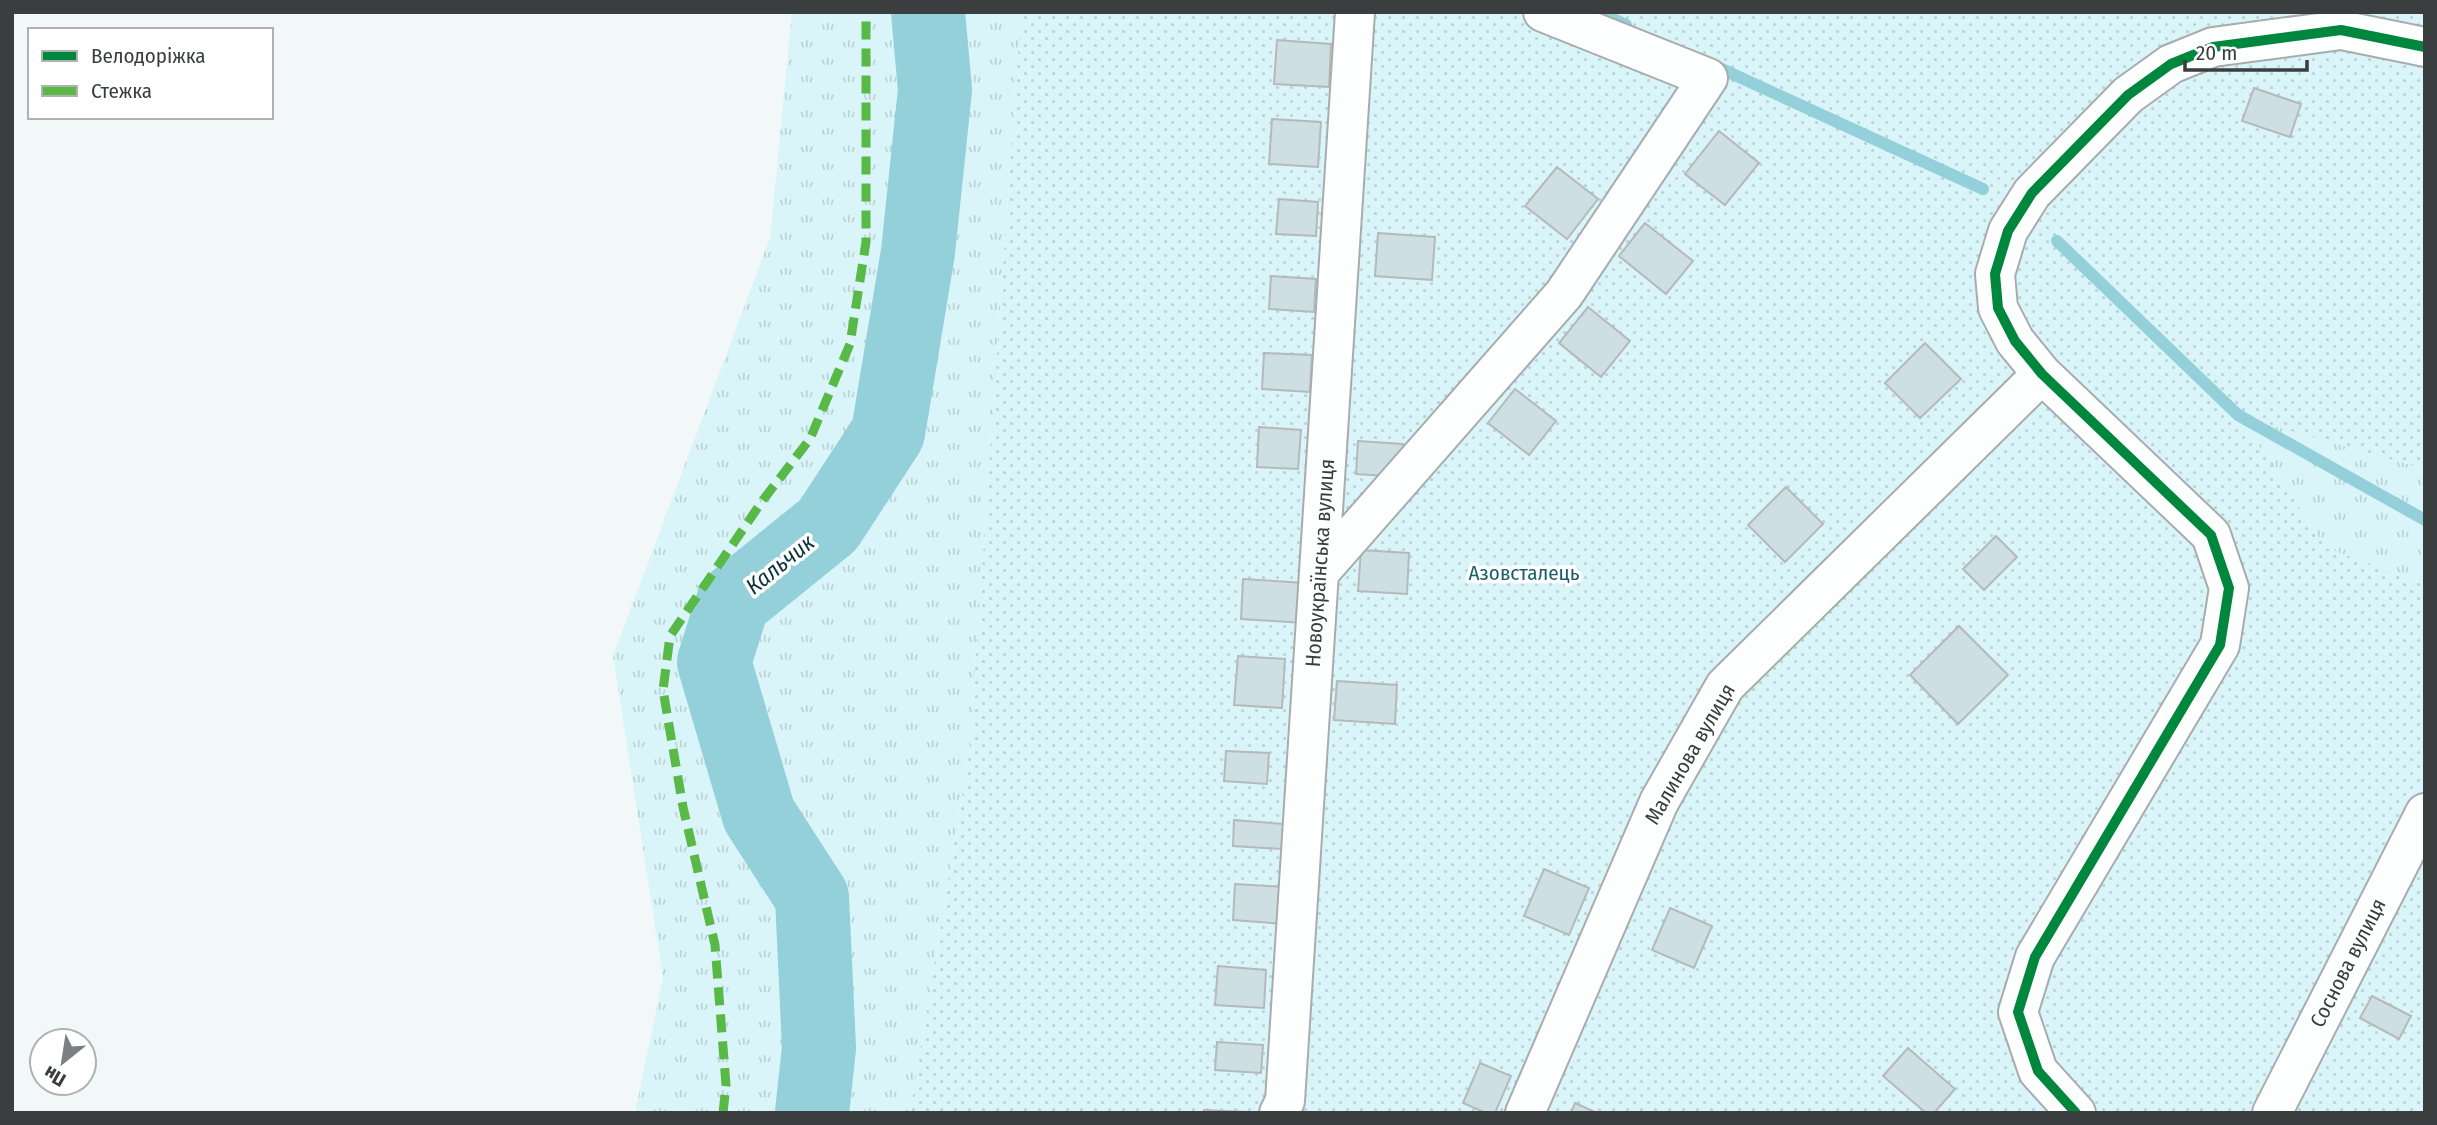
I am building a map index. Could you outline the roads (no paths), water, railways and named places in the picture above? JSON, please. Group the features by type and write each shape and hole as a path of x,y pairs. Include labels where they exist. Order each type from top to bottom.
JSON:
{"street":[{"name":"Новоукраїнська вулиця","path":"1279,1113 1285,1101 1355,12"},
{"path":"1319,573 1563,294 1708,78 1543,12"},
{"path":"2076,1113 2038,1071 2018,1012 2035,957 2220,645 2229,589 2211,535 2042,374 2015,341 1998,308 1995,274 2008,231 2032,193 2129,95 2171,64 2213,47 2327,21 2425,47"},
{"name":"Малинова вулиця","path":"1525,1113 1659,802 1725,686 2042,374"},
{"name":"Соснова вулиця","path":"2272,1113 2425,813"}],"waterway":[{"name":"Кальчик","path":"812,1113 819,1048 812,897 759,815 714,662 733,602 828,525 888,433 918,252 935,90 928,12"},
{"path":"1598,12 1626,25"},
{"path":"1713,65 1983,189"},
{"path":"2057,241 2238,415 2425,520"}],"park label":[{"name":"Азовсталець","path":"1524,573"}]}
